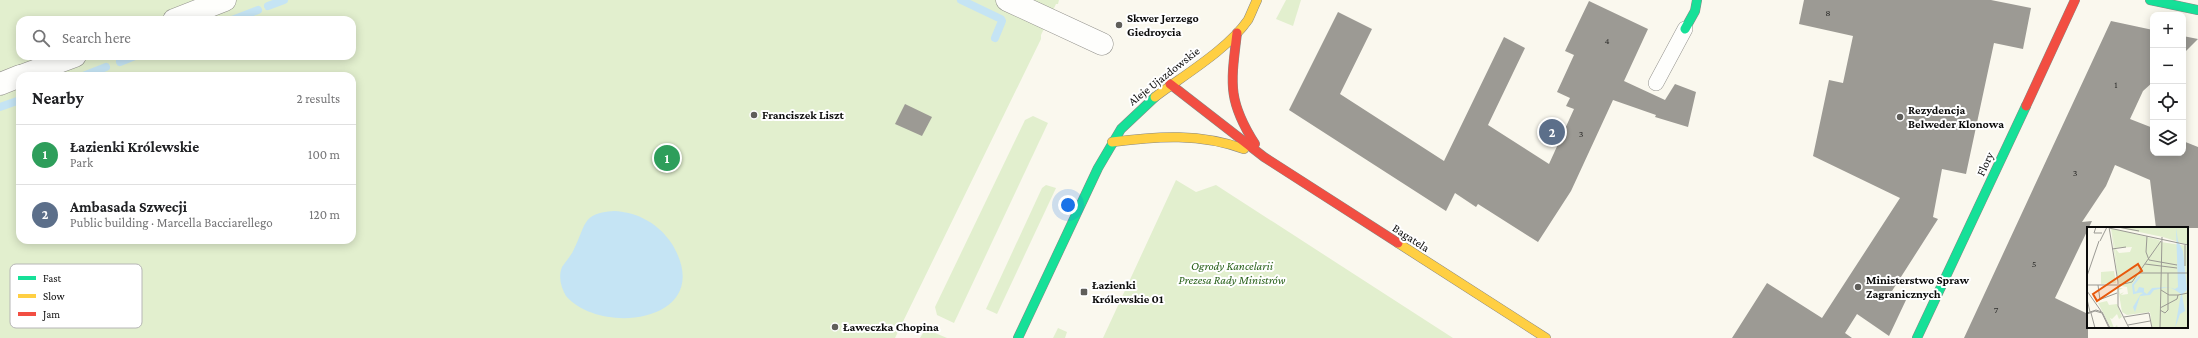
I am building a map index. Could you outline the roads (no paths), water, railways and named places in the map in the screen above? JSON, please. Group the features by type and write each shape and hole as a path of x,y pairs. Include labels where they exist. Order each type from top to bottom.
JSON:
{"street":[{"path":"180,16 198,4 225,0"},
{"path":"1007,0 1102,44"},
{"name":"Aleje Ujazdowskie","path":"1018,338 1098,168 1112,142 1133,116 1170,84 1214,53 1237,33 1248,19 1257,0"},
{"path":"1685,30 1695,11 1697,0"},
{"name":"Flory","path":"1917,338 2075,0"},
{"path":"2150,0 2198,10"},
{"path":"1237,33 1233,71 1235,103 1239,118 1264,157"},
{"path":"31,72 64,60"},
{"path":"0,84 16,78"},
{"name":"Bagatela","path":"1170,84 1264,157 1546,338"},
{"name":"Bagatela","path":"1112,142 1152,136 1194,136 1217,140 1264,157"}],"lane":[{"path":"1656,83 1685,30"}],"water":[{"path":"614,211 631,214 647,220 661,231 672,244 682,270 680,290 668,305 650,314 628,318 605,316 583,309 566,296 563,289 560,278 562,267 573,252 586,222 590,218 603,212"}],"waterway":[{"path":"268,6 284,0"},
{"path":"961,0 1001,19 1002,21 995,38"},
{"path":"242,16 258,10"},
{"path":"120,62 125,60"},
{"path":"93,72 106,67"},
{"path":"0,107 16,101"}],"place":[{"name":"Skwer Jerzego Giedroycia","path":"1119,25"},
{"name":"Franciszek Liszt","path":"754,115"},
{"name":"Rezydencja Belweder Klonowa","path":"1900,117"},
{"name":"Ambasada Szwecji","path":"1552,132"},
{"name":"Łazienki Królewskie","path":"667,158"},
{"name":"Ministerstwo Spraw Zagranicznych","path":"1858,287"},
{"name":"Łazienki Królewskie 01","path":"1084,292"},
{"name":"Ławeczka Chopina","path":"835,327"}],"park label":[{"name":"Ogrody Kancelarii Prezesa Rady Ministrów","path":"1232,273"}]}
